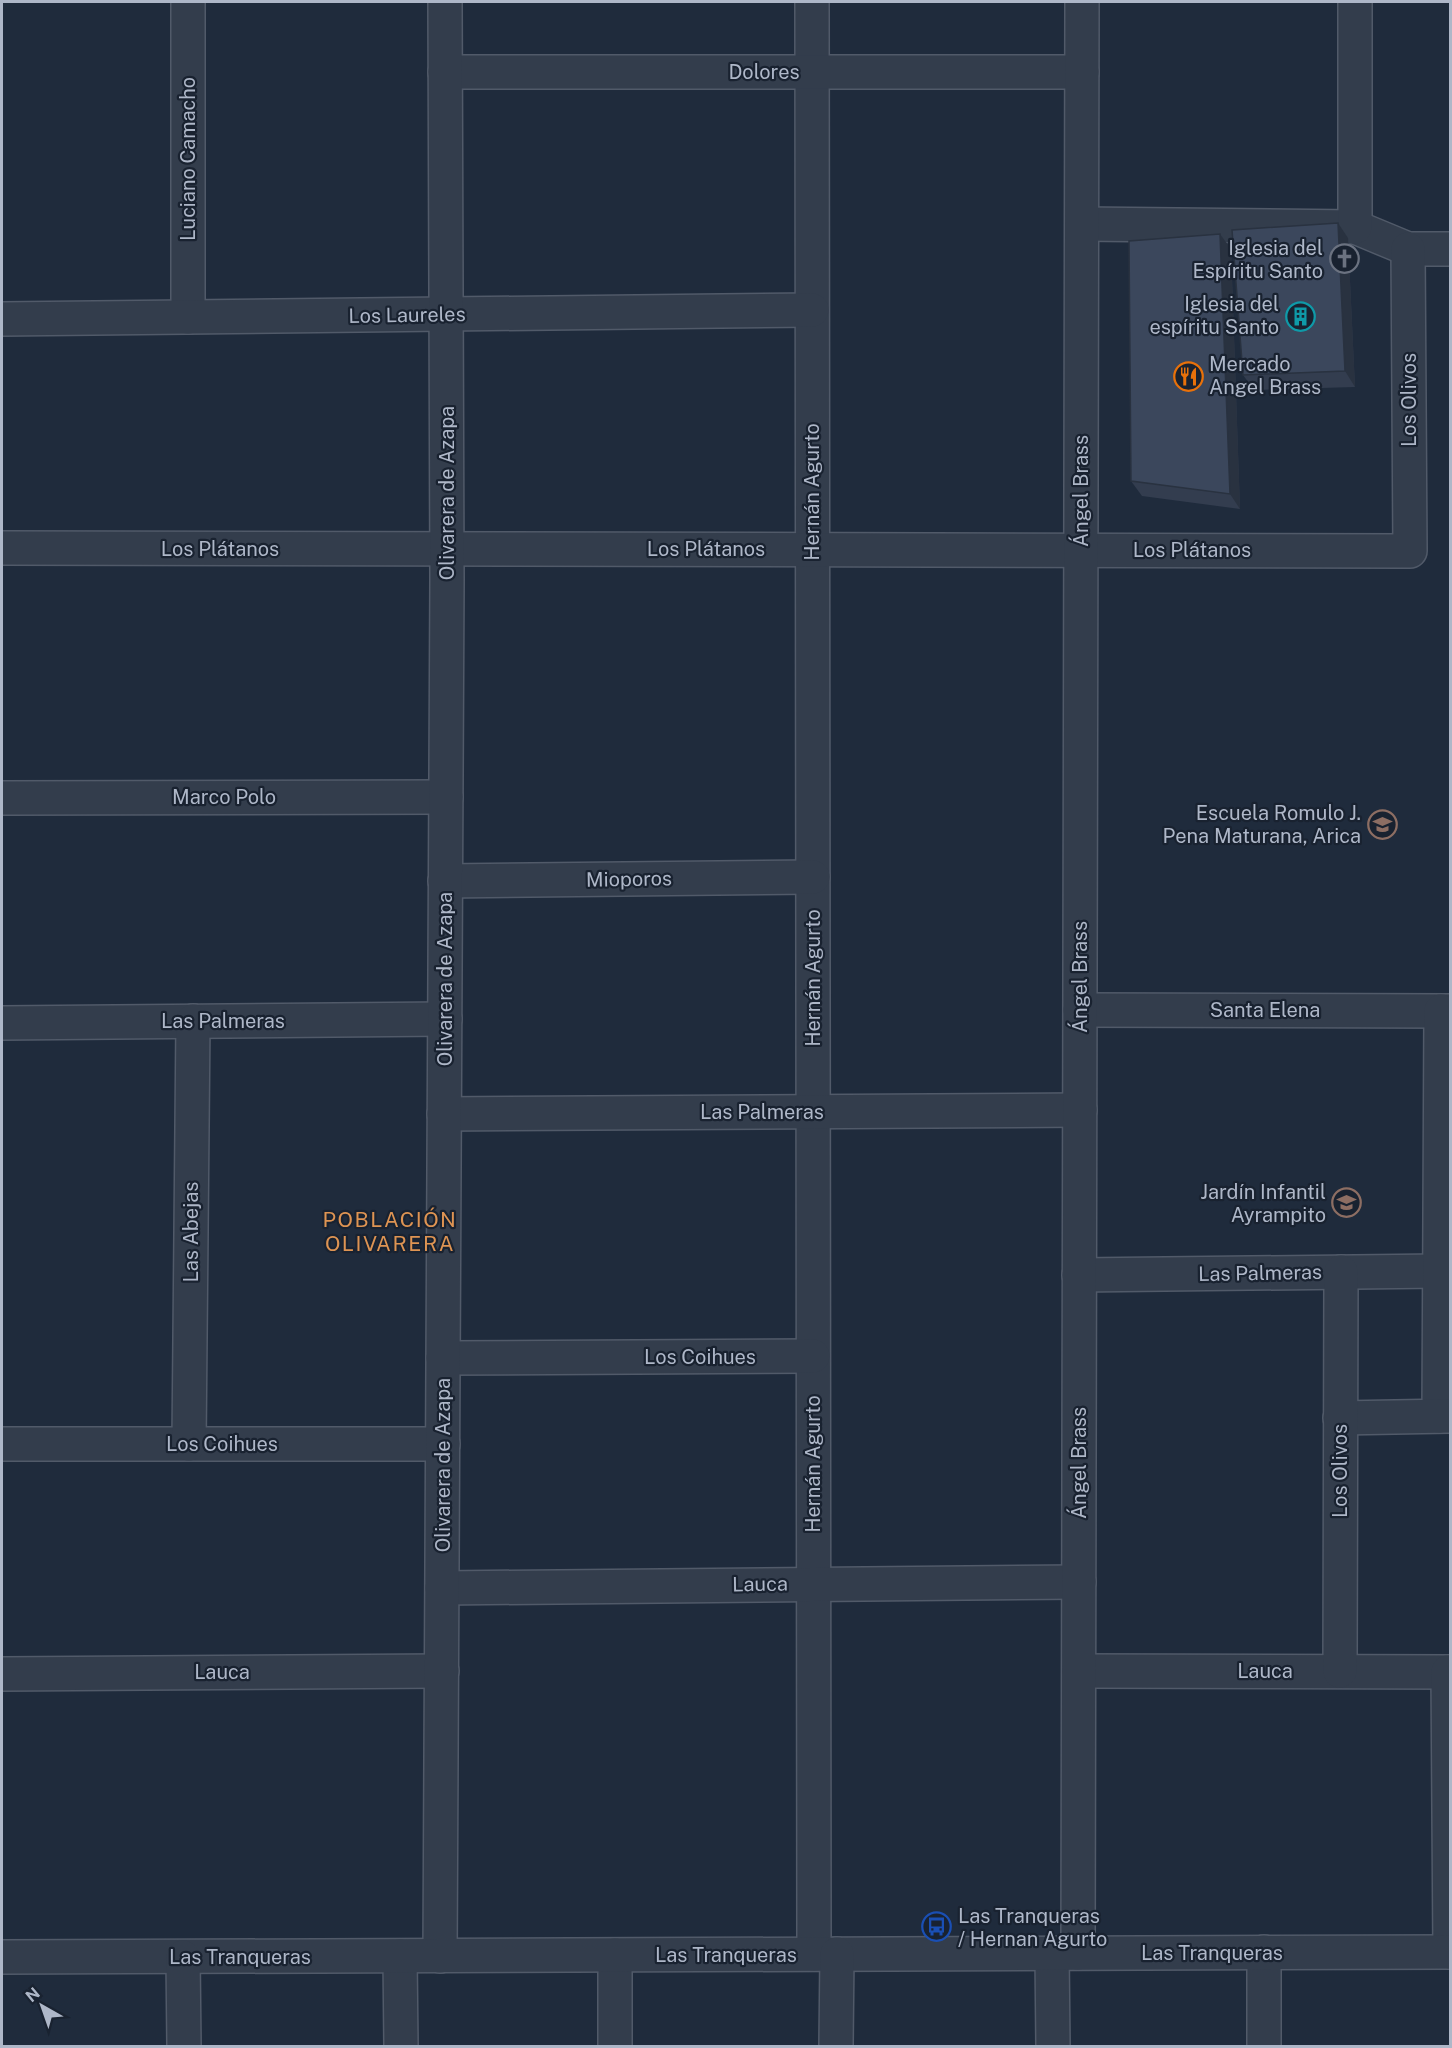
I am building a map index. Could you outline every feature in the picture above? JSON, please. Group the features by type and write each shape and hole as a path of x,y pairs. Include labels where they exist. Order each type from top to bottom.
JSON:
{"street":[{"name":"Luciano Camacho","path":"188,2 188,317"},
{"name":"Olivarera de Azapa","path":"440,1956 447,549 445,2"},
{"name":"Hernán Agurto","path":"812,2 814,1584 825,1954 836,2046"},
{"name":"Ángel Brass","path":"1053,2046 1065,1953 1079,1671 1082,2"},
{"path":"1355,2 1355,226"},
{"name":"Dolores","path":"445,72 1082,72"},
{"path":"1082,224 1355,226 1408,249 1450,249"},
{"name":"Los Olivos","path":"1408,249 1410,550"},
{"name":"Los Laureles","path":"2,320 812,310"},
{"name":"Los Plátanos","path":"2,548 1410,550"},
{"name":"Marco Polo","path":"2,798 446,797"},
{"name":"Mioporos","path":"446,881 813,877"},
{"name":"Santa Elena","path":"1080,1010 1446,1011"},
{"path":"1341,1418 1445,1416 1440,1271 1446,1011"},
{"name":"Las Palmeras","path":"2,1023 445,1019"},
{"name":"Las Abejas","path":"189,1444 192,1021"},
{"name":"Las Palmeras","path":"444,1114 1080,1110"},
{"name":"Las Palmeras","path":"1079,1275 1440,1271"},
{"name":"Los Olivos","path":"1340,1671 1341,1272"},
{"name":"Los Coihues","path":"443,1358 813,1356"},
{"name":"Los Coihues","path":"2,1444 443,1444"},
{"name":"Lauca","path":"442,1588 1078,1582"},
{"name":"Lauca","path":"2,1674 442,1671"},
{"name":"Lauca","path":"1079,1671 1449,1672"},
{"path":"1449,1672 1450,1952"},
{"path":"1264,1952 1264,2046"},
{"name":"Las Tranqueras","path":"2,1957 1450,1952"},
{"path":"615,1955 615,2046"},
{"path":"400,1956 401,2046"},
{"path":"183,1957 184,2046"}],"building":[{"name":"Iglesia del espíritu Santo","path":"1338,223 1345,371 1243,375 1232,230"},
{"name":"Mercado Angel Brass","path":"1220,234 1230,494 1131,481 1129,241"}],"place":[{"name":"Iglesia del Espíritu Santo","path":"1344,259"},
{"name":"Iglesia del espíritu Santo","path":"1300,316"},
{"name":"Mercado Angel Brass","path":"1188,376"},
{"name":"Escuela Romulo J. Pena Maturana, Arica","path":"1382,824"},
{"name":"Jardín Infantil Ayrampito","path":"1347,1203"},
{"name":"Las Tranqueras / Hernan Agurto","path":"937,1927"}],"district":[{"name":"POBLACIÓN OLIVARERA","path":"390,1231"}]}
